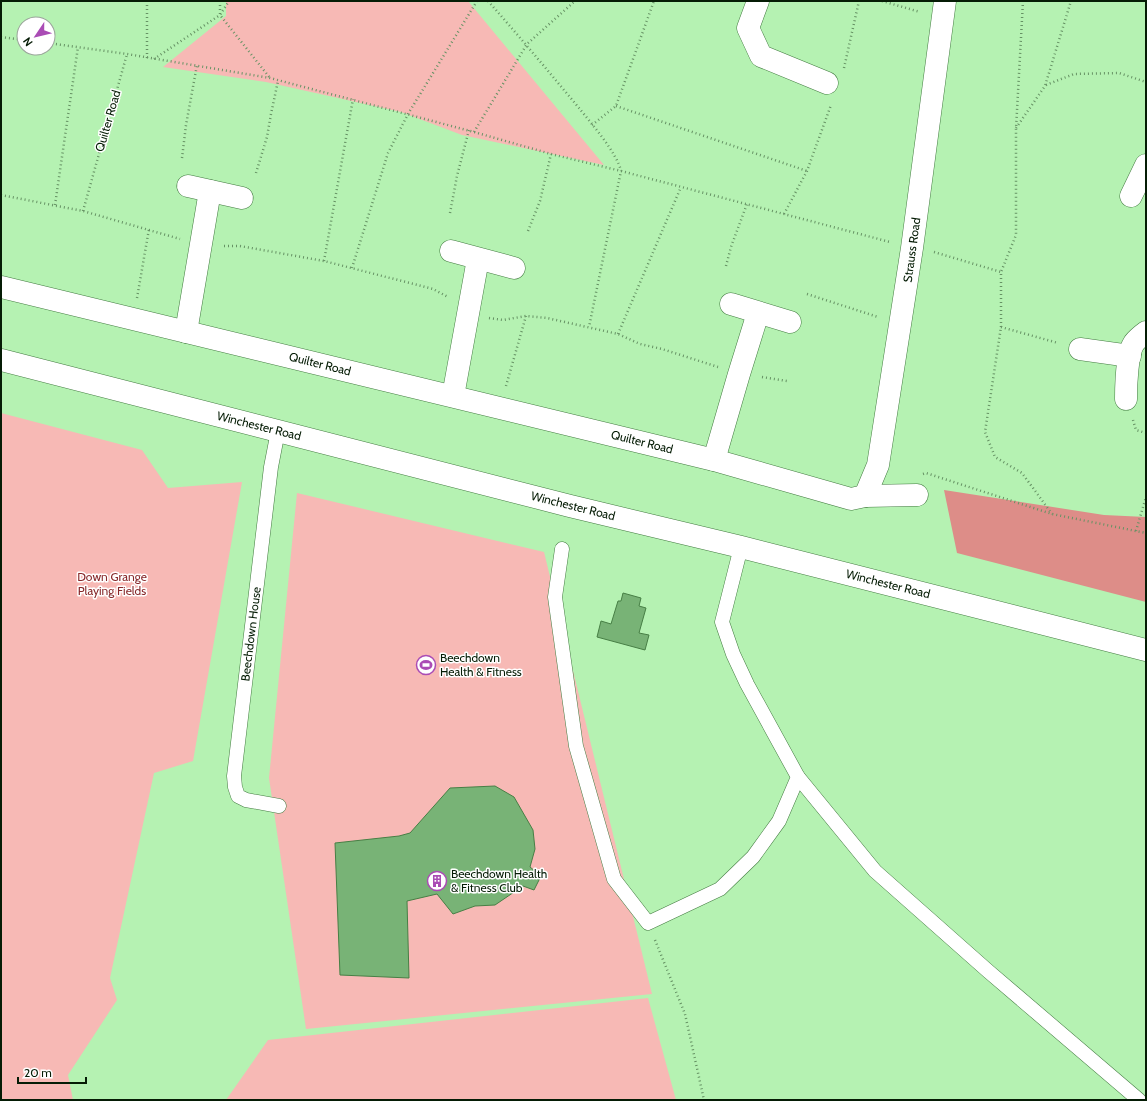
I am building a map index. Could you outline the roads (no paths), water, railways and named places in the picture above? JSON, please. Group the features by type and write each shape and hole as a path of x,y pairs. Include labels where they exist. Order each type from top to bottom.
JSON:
{"street":[{"path":"758,1 748,28 761,56 834,85"},
{"name":"Strauss Road","path":"865,496 878,465 912,248 945,1"},
{"path":"1131,196 1146,165"},
{"path":"188,186 242,198"},
{"path":"186,332 210,191"},
{"path":"451,251 514,268"},
{"path":"453,396 478,259"},
{"name":"Quilter Road","path":"1,286 714,460 851,499 918,486"},
{"path":"731,304 790,322"},
{"path":"714,460 758,312"},
{"path":"1126,399 1126,381 1130,356 1134,343 1146,332"},
{"path":"1080,349 1130,356"},
{"name":"Winchester Road","path":"1,360 563,504 740,547 1146,650"}],"lane":[{"name":"Beechdown House","path":"278,431 272,467 234,776 238,796 246,800 279,806"},
{"path":"740,547 722,622 747,684 798,777 876,871 988,971 1139,1100"},
{"path":"562,549 555,596 576,746 614,879 648,923 720,889 753,857 779,821 798,777"}],"place":[{"name":"Beechdown Health & Fitness","path":"426,665"},
{"name":"Beechdown Health & Fitness Club","path":"437,881"}],"park label":[{"name":"Down Grange Playing Fields","path":"112,584"}]}
